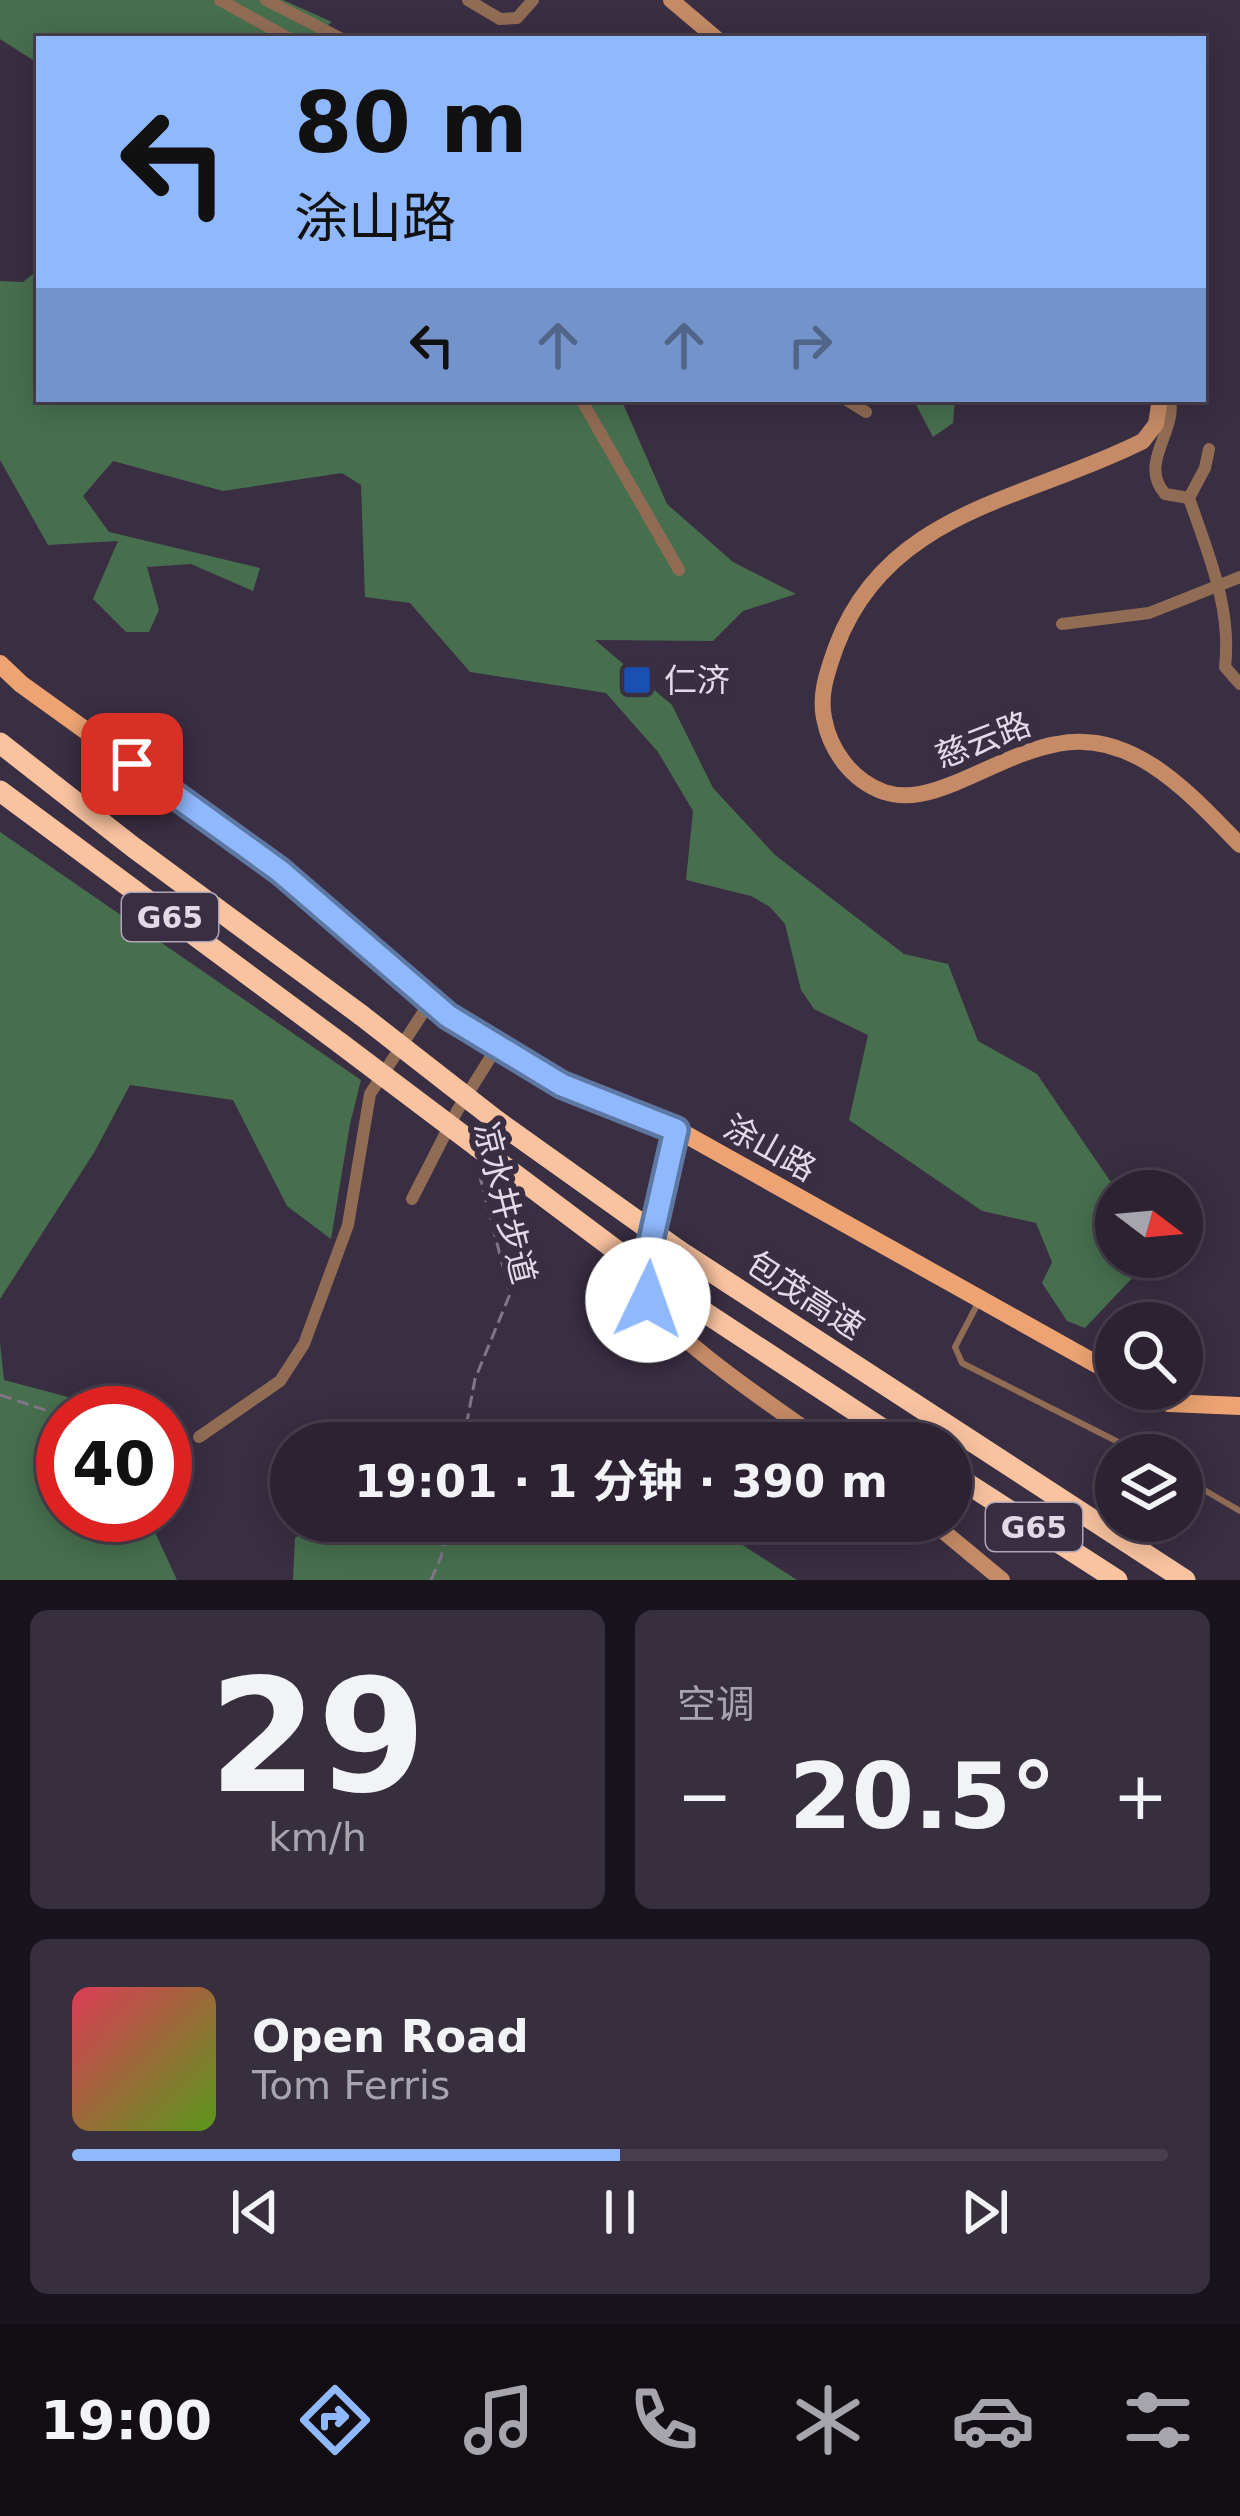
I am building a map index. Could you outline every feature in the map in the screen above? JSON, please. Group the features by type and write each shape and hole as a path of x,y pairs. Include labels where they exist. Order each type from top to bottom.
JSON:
{"highway":[{"name":"包茂高速","path":"0,739 133,848 497,1121 678,1250 1185,1580"},
{"name":"G65","path":"0,792 660,1283 872,1422"},
{"name":"G65","path":"972,1487 1117,1580"}],"main road":[{"name":"涂山路","path":"0,664 21,685 280,871 430,1002 497,1047 562,1085 676,1130 1095,1363"},
{"path":"1203,1404 1240,1406"}],"street":[{"path":"220,0 285,36"},
{"path":"266,0 336,36"},
{"path":"467,0 500,19 518,18 532,0"},
{"path":"671,0 714,36"},
{"path":"583,402 680,570"},
{"path":"849,402 866,412"},
{"name":"慈云路","path":"1160,402 1156,424 1143,441 941,524 888,564 870,583 840,636 821,703 828,737 842,762 884,792 932,792 1056,743 1086,742 1153,764 1189,792 1240,845"},
{"path":"1170,402 1170,422 1154,471 1165,494 1190,498"},
{"path":"1208,449 1205,468 1190,498 1220,586 1228,640 1225,667 1240,684"},
{"path":"1062,625 1149,613 1240,577"},
{"path":"199,1437 280,1382 304,1344 348,1225 370,1094 430,1002"},
{"path":"412,1199 457,1111 497,1047"},
{"path":"676,1130 647,1258 648,1300 675,1332 797,1422"},
{"path":"956,1542 1002,1580"}],"lane":[{"path":"980,1300 955,1347 962,1364 1102,1434"},
{"path":"1203,1489 1240,1511"}],"path":[{"name":"凉水井步道","path":"467,1422 475,1379 510,1294 475,1149"},
{"path":"0,1395 36,1407"},
{"path":"192,1440 199,1437"},
{"path":"431,1580 444,1542"}],"green space":[{"path":"0,0 283,0 332,22 314,36 36,36 36,62 0,39"},
{"path":"36,271 36,402 622,402 667,504 733,562 796,594 743,611 713,641 595,640 672,705 713,788 775,855 904,954 948,964 978,1041 1037,1074 1103,1170 1095,1170 1095,1278 1132,1278 1110,1302 1095,1302 1095,1317 1085,1328 1067,1321 1042,1283 1052,1262 1036,1223 982,1211 849,1120 868,1035 814,1009 801,990 785,924 770,907 751,896 686,880 693,811 658,752 606,693 470,672 410,603 365,597 361,485 342,473 223,491 113,461 83,496 109,532 260,568 253,591 191,564 147,567 159,610 149,632 126,632 93,599 118,541 48,545 0,460 0,281 23,282"},
{"path":"915,402 955,402 953,423 933,437"},
{"path":"0,832 361,1080 331,1239 287,1206 233,1100 130,1085 95,1151 0,1299"},
{"path":"0,1343 4,1380 36,1388 36,1542 159,1542 177,1580 0,1580"},
{"path":"295,1542 738,1542 797,1580 293,1580"}],"place":[{"name":"仁济","path":"637,680"}],"route":[{"path":"132,764 280,871 448,1016 562,1085 676,1130 647,1258 648,1300"}]}
